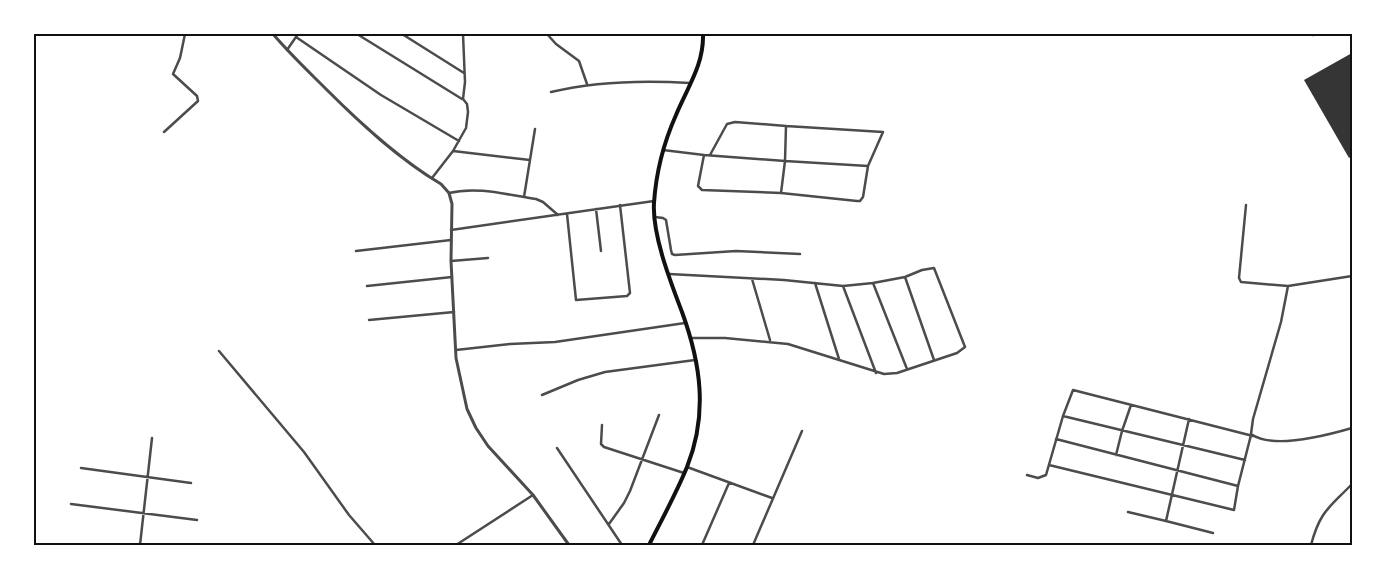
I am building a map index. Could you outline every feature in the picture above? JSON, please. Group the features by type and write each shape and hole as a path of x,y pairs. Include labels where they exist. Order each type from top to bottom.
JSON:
{"main road":[{"path":"649,545 687,467 701,409 692,338 667,274 655,217 654,201 663,150 700,60 703,34"}],"street":[{"path":"164,132 198,101 197,96 173,74 180,58 184,34"},
{"path":"273,34 286,50 357,120 441,184 449,193 452,204 451,261 456,350 467,409 476,428 488,446 533,495 569,545"},
{"path":"358,34 463,99 468,108 466,128 453,151 432,178"},
{"path":"402,34 465,74"},
{"path":"457,34 463,36 465,74 463,99"},
{"path":"547,34 556,44 579,61 587,84"},
{"path":"286,50 297,35 381,95 459,141"},
{"path":"551,92 587,84 634,80 692,83"},
{"path":"704,155 698,186 700,190 781,193 860,201 864,194 868,166 884,133 730,123 725,127 710,155"},
{"path":"781,193 786,126"},
{"path":"524,197 535,130"},
{"path":"663,150 704,155 868,166"},
{"path":"453,151 530,160"},
{"path":"449,193 471,190 539,200 558,215"},
{"path":"451,230 654,201"},
{"path":"1246,205 1240,280 1245,283 1288,286 1352,276"},
{"path":"567,214 576,300 627,296 630,293 620,206"},
{"path":"596,209 601,251"},
{"path":"655,217 666,220 672,254 675,255 736,250 800,254"},
{"path":"356,251 451,240"},
{"path":"451,261 488,258"},
{"path":"667,274 843,286 905,277 931,268 936,270 964,348 961,351 891,374 876,373 808,349 770,341 692,338"},
{"path":"367,286 452,277"},
{"path":"905,277 934,360"},
{"path":"752,279 770,341"},
{"path":"815,283 839,359"},
{"path":"873,283 907,369"},
{"path":"843,286 876,373"},
{"path":"1049,465 1234,510 1238,486 1252,435 1251,425 1281,322 1288,286"},
{"path":"369,320 454,312"},
{"path":"456,350 510,344 555,342 686,323"},
{"path":"219,351 304,452 349,515 375,545"},
{"path":"542,395 578,380 605,372 696,360"},
{"path":"1027,475 1038,478 1046,475 1063,416 1073,390 1273,440 1303,439 1329,435 1352,428"},
{"path":"1116,455 1131,405"},
{"path":"608,524 624,504 659,415"},
{"path":"1063,416 1245,460"},
{"path":"1166,521 1189,419"},
{"path":"602,425 602,446 684,473"},
{"path":"753,545 802,431"},
{"path":"140,545 152,438"},
{"path":"1056,440 1238,486"},
{"path":"557,448 622,545"},
{"path":"687,467 772,498"},
{"path":"82,468 191,483"},
{"path":"702,545 729,483"},
{"path":"1311,545 1321,517 1329,506 1352,484"},
{"path":"456,545 533,495"},
{"path":"71,504 197,520"},
{"path":"1128,512 1213,534"}],"building":[{"path":"1352,53 1352,156 1349,158 1304,80"}]}
